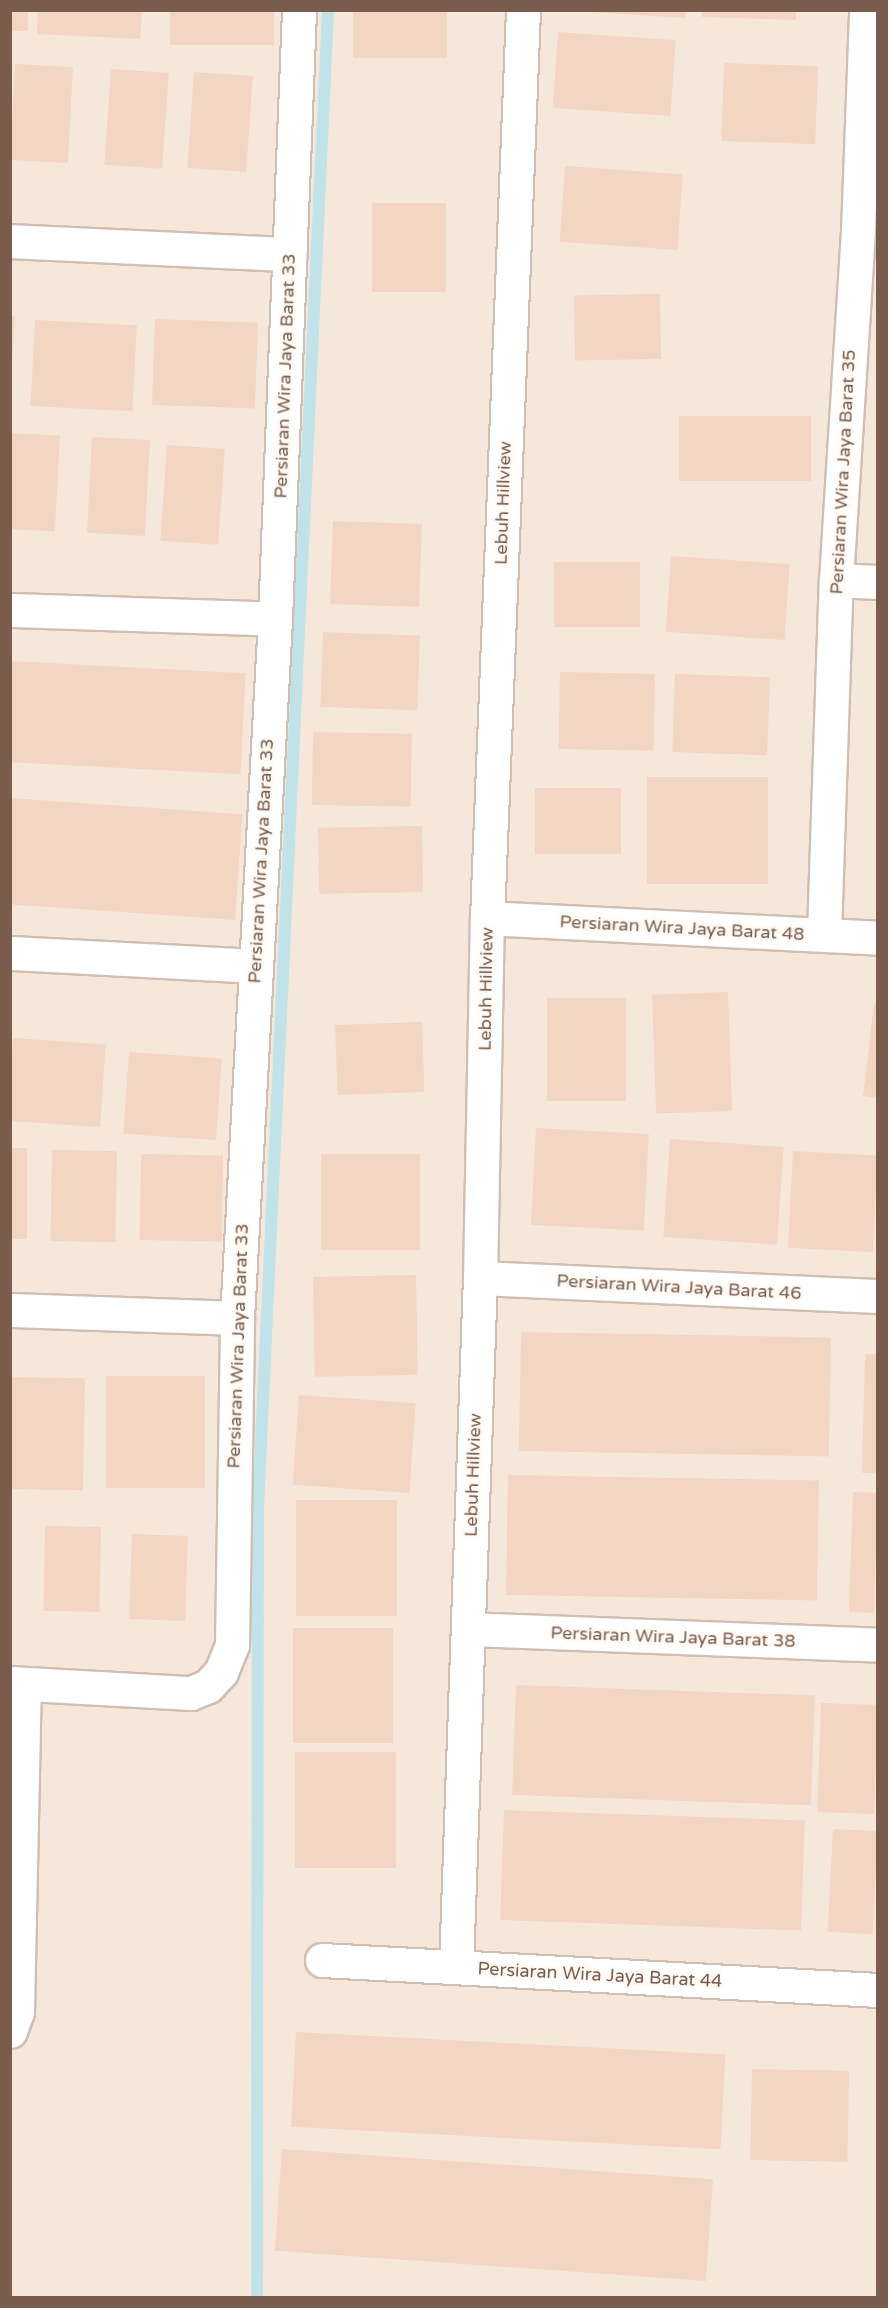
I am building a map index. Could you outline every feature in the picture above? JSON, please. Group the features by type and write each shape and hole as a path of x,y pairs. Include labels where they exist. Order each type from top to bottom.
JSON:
{"street":[{"name":"Persiaran Wira Jaya Barat 33","path":"17,1684 191,1693 208,1686 221,1672 232,1645 237,1318 275,619 299,10"},
{"name":"Lebuh Hillview","path":"456,1967 480,1278 487,918 523,10"},
{"name":"Persiaran Wira Jaya Barat 35","path":"824,934 836,580 868,232 866,10"},
{"path":"10,242 290,254"},
{"path":"836,580 878,582"},
{"path":"10,609 275,619"},
{"name":"Persiaran Wira Jaya Barat 48","path":"487,918 878,938"},
{"path":"10,953 255,966"},
{"name":"Persiaran Wira Jaya Barat 46","path":"480,1278 878,1296"},
{"path":"10,1310 237,1318"},
{"name":"Persiaran Wira Jaya Barat 38","path":"468,1629 878,1645"},
{"path":"10,2031 18,2012 17,1684"},
{"name":"Persiaran Wira Jaya Barat 44","path":"322,1960 878,1990"}],"shaded area":[{"path":"11,11 877,11 877,2298 11,2298"}],"building":[{"path":"10,10 28,10 28,31 10,31"},
{"path":"38,10 142,10 140,39 37,34"},
{"path":"170,10 274,10 274,45 170,45"},
{"path":"353,10 447,10 447,58 353,58"},
{"path":"558,10 686,10 685,18"},
{"path":"702,10 796,10 796,20 702,17"},
{"path":"558,32 676,40 670,116 553,108"},
{"path":"724,63 818,66 815,144 721,141"},
{"path":"15,64 73,67 68,163 10,160"},
{"path":"111,69 169,73 162,169 104,165"},
{"path":"194,72 253,76 246,172 187,168"},
{"path":"565,166 683,174 677,250 560,242"},
{"path":"372,203 446,203 446,292 372,292"},
{"path":"660,294 661,359 575,360 574,296"},
{"path":"10,316 15,316 12,366 10,366"},
{"path":"155,319 258,323 255,409 152,405"},
{"path":"35,320 137,325 132,411 30,406"},
{"path":"679,416 811,416 811,481 679,481"},
{"path":"10,433 60,436 55,531 10,529"},
{"path":"92,437 150,440 145,536 87,533"},
{"path":"167,445 225,449 218,545 160,541"},
{"path":"333,521 422,524 419,607 330,604"},
{"path":"671,556 790,564 784,640 666,632"},
{"path":"554,562 640,562 640,627 554,627"},
{"path":"323,632 420,635 417,710 320,707"},
{"path":"10,661 246,673 240,774 10,762"},
{"path":"560,672 655,674 654,751 559,749"},
{"path":"675,674 770,677 767,755 672,752"},
{"path":"313,732 412,734 411,807 312,805"},
{"path":"647,777 768,777 768,884 647,884"},
{"path":"535,788 621,788 621,854 535,854"},
{"path":"10,798 242,814 235,920 10,904"},
{"path":"422,826 423,892 319,894 318,828"},
{"path":"728,992 732,1111 656,1114 652,995"},
{"path":"547,998 626,998 626,1101 547,1101"},
{"path":"874,1004 878,1004 878,1098 863,1096"},
{"path":"422,1022 424,1092 337,1095 335,1025"},
{"path":"13,1038 106,1044 100,1127 10,1121"},
{"path":"129,1052 222,1058 216,1140 123,1134"},
{"path":"536,1128 649,1134 644,1231 531,1225"},
{"path":"670,1139 784,1147 777,1245 663,1237"},
{"path":"10,1148 27,1148 27,1239 10,1239"},
{"path":"52,1150 117,1151 115,1242 50,1241"},
{"path":"793,1151 878,1155 873,1252 788,1248"},
{"path":"141,1154 223,1155 221,1241 139,1240"},
{"path":"321,1154 420,1154 420,1250 321,1250"},
{"path":"416,1275 418,1375 315,1377 313,1277"},
{"path":"521,1332 831,1337 829,1456 519,1451"},
{"path":"865,1354 878,1354 878,1473 862,1473"},
{"path":"106,1376 205,1376 205,1488 106,1488"},
{"path":"10,1377 85,1378 83,1490 10,1489"},
{"path":"299,1395 416,1403 409,1493 293,1485"},
{"path":"508,1475 819,1480 817,1600 506,1595"},
{"path":"853,1492 878,1493 874,1613 849,1612"},
{"path":"296,1500 397,1500 397,1616 296,1616"},
{"path":"45,1526 101,1527 100,1612 44,1611"},
{"path":"132,1534 188,1536 185,1621 129,1619"},
{"path":"293,1628 393,1628 393,1743 293,1743"},
{"path":"516,1685 815,1695 811,1805 512,1795"},
{"path":"821,1703 878,1705 874,1814 817,1812"},
{"path":"295,1752 396,1752 396,1868 295,1868"},
{"path":"504,1810 805,1821 801,1930 500,1920"},
{"path":"833,1829 878,1831 873,1934 828,1932"},
{"path":"296,2032 725,2055 720,2149 291,2127"},
{"path":"752,2069 849,2071 847,2162 750,2160"},
{"path":"282,2149 713,2179 706,2281 275,2251"}],"waterway":[{"path":"257,2298 258,1507 328,10"}]}
